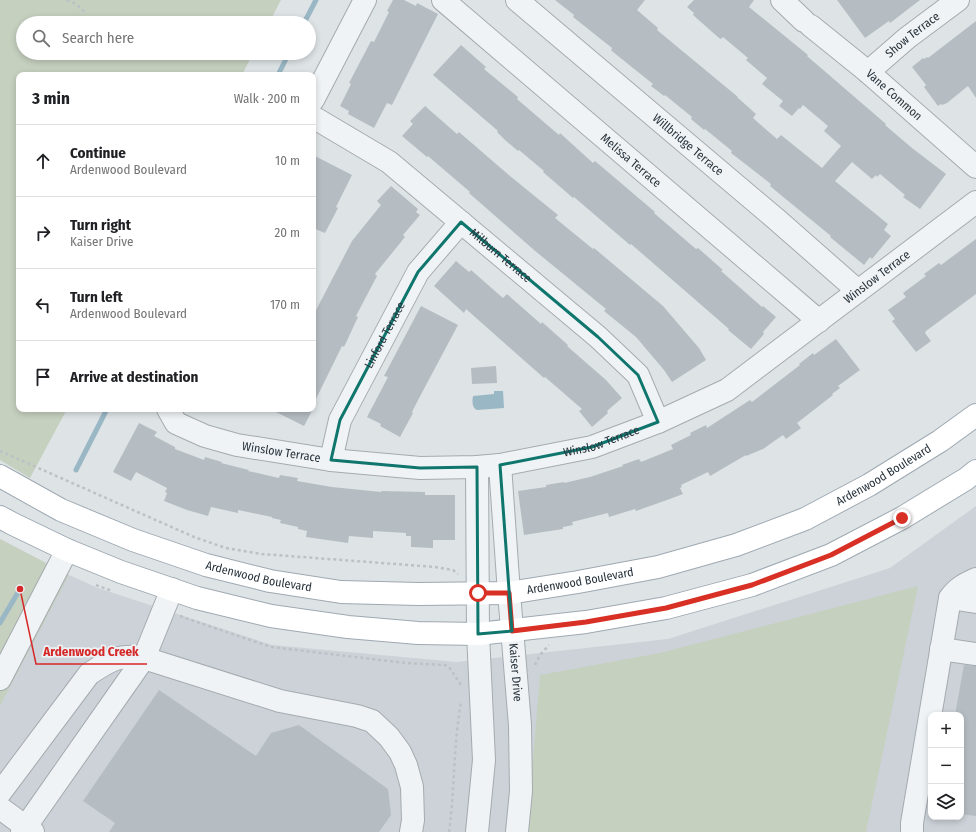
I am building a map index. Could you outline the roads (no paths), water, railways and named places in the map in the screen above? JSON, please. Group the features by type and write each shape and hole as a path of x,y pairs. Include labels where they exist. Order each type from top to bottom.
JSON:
{"main road":[{"name":"Ardenwood Boulevard","path":"0,476 61,510 133,540 206,565 270,581 341,592 418,594 509,593 658,567 743,542 805,519 869,485 940,441 976,415"},
{"path":"0,517 67,550 121,572 168,599 196,598 271,616 348,627 418,633 478,634 586,622 666,608 752,585 831,555 902,518 966,479 976,471"}],"street":[{"path":"316,94 365,0"},
{"name":"Melissa Terrace","path":"443,0 819,321"},
{"name":"Willbridge Terrace","path":"518,0 776,219 858,291"},
{"name":"Vane Common","path":"782,0 807,23 868,72 976,167"},
{"name":"Show Terrace","path":"868,72 907,38 958,0"},
{"name":"Milburn Terrace","path":"316,119 389,162 598,337 638,375 658,422"},
{"name":"Winslow Terrace","path":"169,412 176,423 205,436 237,445 331,460 420,468 500,465 592,447 658,422 727,390 976,202"},
{"name":"Linford Terrace","path":"331,460 340,420 418,272 461,222"},
{"name":"Kaiser Drive","path":"500,465 520,725 521,791 517,832"},
{"path":"477,467 478,634 484,760 477,832"},
{"path":"0,679 67,550"},
{"path":"912,832 913,816 950,598 955,590 976,578"},
{"path":"950,598 976,602"},
{"path":"0,808 27,830 144,658 168,599"},
{"path":"941,649 976,654"},
{"path":"0,793 89,674 108,661 130,656 144,658 280,701 357,716 372,721 389,737 400,752 406,765 412,787 413,820 411,832"}],"water":[{"path":"494,391 503,391 504,408 477,410 474,408 473,396 494,394"}],"waterway":[{"path":"308,16 316,0"},
{"path":"280,72 286,60"},
{"path":"76,470 105,412"},
{"path":"0,623 20,589"}],"place":[{"name":"Ardenwood Creek","path":"20,589"}]}
